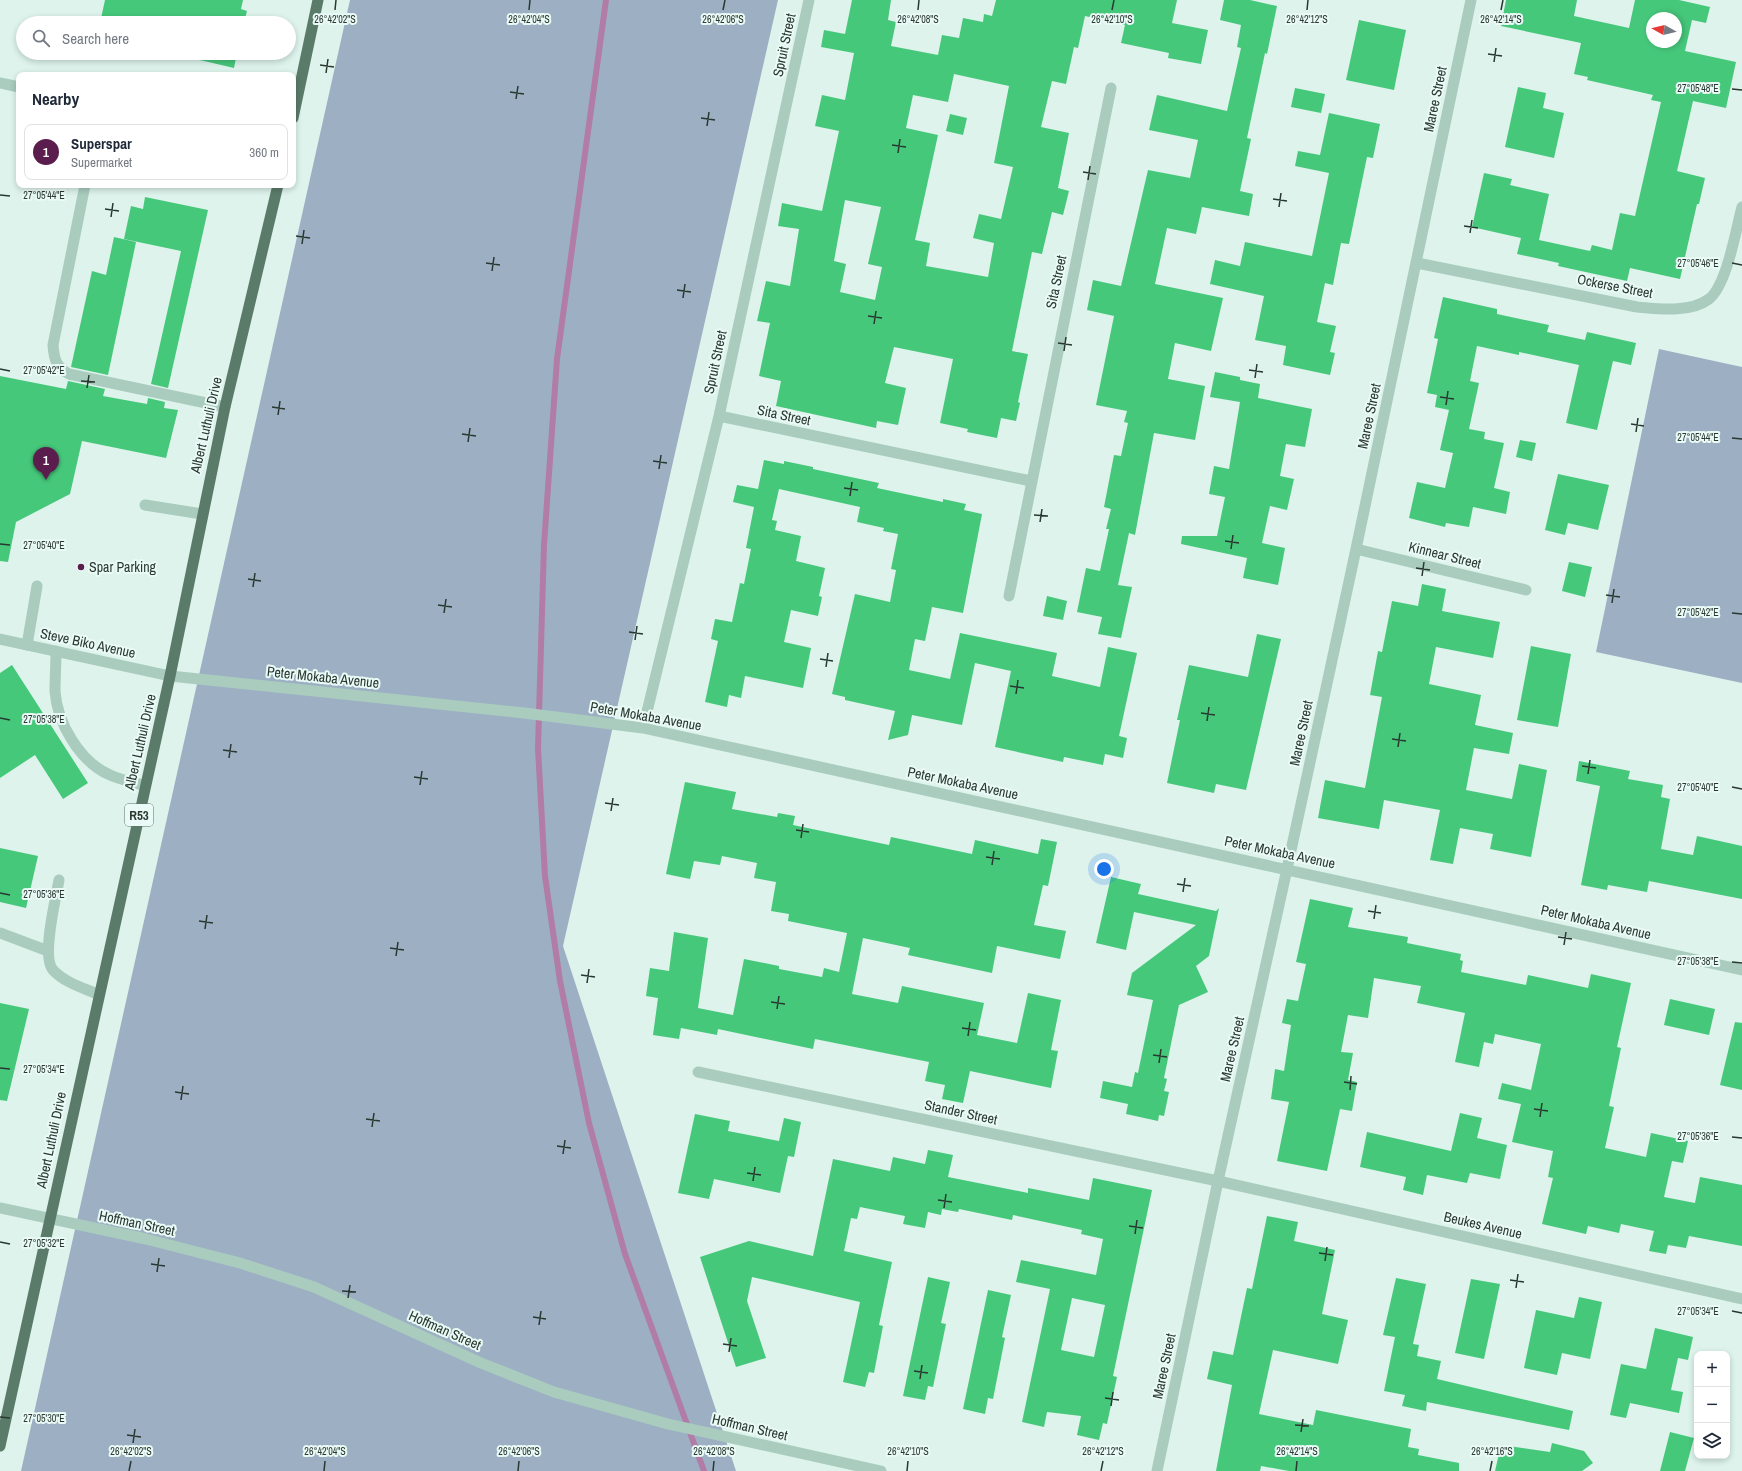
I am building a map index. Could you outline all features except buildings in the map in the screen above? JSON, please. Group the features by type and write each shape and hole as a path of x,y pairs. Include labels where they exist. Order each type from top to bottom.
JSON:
{"main road":[{"path":"296,104 318,0"},
{"name":"Albert Luthuli Drive","path":"0,1446 170,676 225,407 277,188"}],"street":[{"name":"Spruit Street","path":"643,728 719,416 809,0"},
{"name":"Maree Street","path":"1157,1471 1218,1181 1288,869 1417,263 1471,0"},
{"path":"0,83 16,86"},
{"name":"Sita Street","path":"1009,596 1111,88"},
{"path":"84,188 54,345 54,358 57,366 69,374 225,407"},
{"name":"Ockerse Street","path":"1417,263 1637,307 1665,310 1692,306 1710,298 1725,273 1742,207"},
{"name":"Sita Street","path":"719,416 1031,481"},
{"path":"145,505 202,514"},
{"name":"Kinnear Street","path":"1356,549 1526,590"},
{"path":"27,645 37,586"},
{"name":"Steve Biko Avenue","path":"0,639 170,676"},
{"path":"56,651 55,693 62,721 73,742 93,766 110,775 145,786"},
{"name":"Peter Mokaba Avenue","path":"170,676 524,713 643,728 1742,970"},
{"path":"59,880 48,951 52,969 63,979 99,995"},
{"path":"0,933 48,951"},
{"name":"Stander Street","path":"698,1072 1218,1181"},
{"name":"Beukes Avenue","path":"1218,1181 1742,1299"},
{"name":"Hoffman Street","path":"0,1208 49,1220 153,1241 240,1263 314,1287 481,1363 554,1392 668,1424 880,1471"}],"shaded area":[{"path":"350,0 778,0 563,946 736,1471 21,1471"},
{"path":"1659,349 1742,367 1742,683 1596,652"}],"waterway":[{"path":"606,0 557,359 544,545 538,748 545,876 560,981 589,1123 625,1254 704,1471"}],"place":[{"name":"Superspar","path":"46,480"},
{"name":"Spar Parking","path":"81,567"}]}
